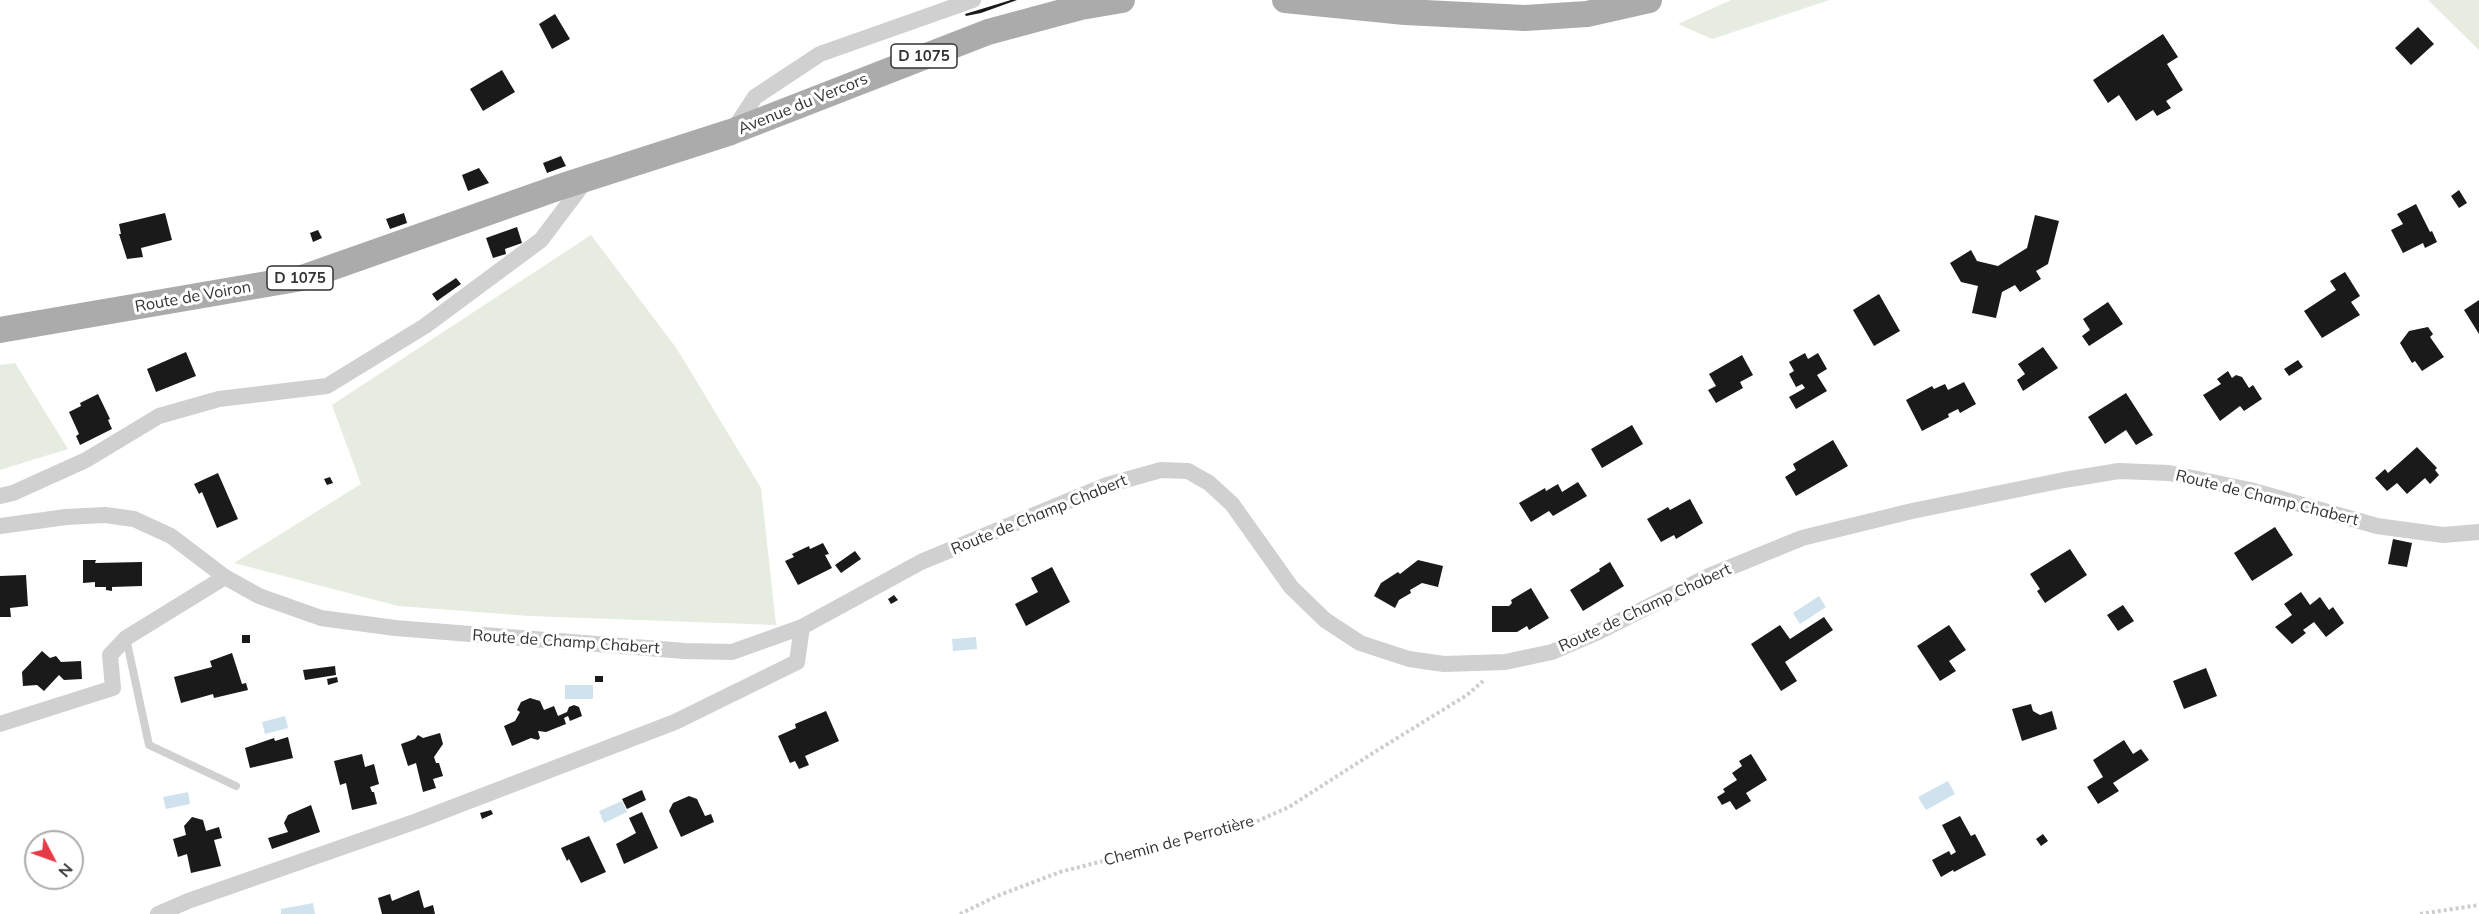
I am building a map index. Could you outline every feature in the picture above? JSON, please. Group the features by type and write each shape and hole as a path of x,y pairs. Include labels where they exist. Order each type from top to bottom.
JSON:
{"main road":[{"name":"Avenue du Vercors","path":"587,180 731,132 988,32 1081,7 1122,0"},
{"path":"1285,0 1405,12 1524,18 1587,14 1649,0"},
{"name":"Route de Voiron","path":"0,330 302,278 587,180"}],"street":[{"path":"731,132 755,97 820,54 973,0"},
{"path":"0,496 13,493 86,460 159,416 219,399 327,386 425,326 542,240 587,180"},
{"name":"Route de Champ Chabert","path":"0,526 66,517 105,515 134,519 171,536 225,577 259,596 321,618 395,628 685,651 732,652 802,627 921,562 1099,489 1161,470 1188,471 1209,483 1232,504 1291,587 1325,620 1360,643 1409,659 1444,664 1505,662 1552,652 1588,637 1708,576 1802,538 1912,511 2119,471 2169,472 2250,490 2377,526 2443,535 2479,532"},
{"path":"0,724 113,688 110,654 126,638 225,577"},
{"path":"158,914 188,901 417,821 675,722 797,662 802,627"}],"lane":[{"path":"126,638 149,745 236,786"}],"path":[{"name":"Chemin de Perrotière","path":"960,914 997,896 1060,872 1253,823 1289,807 1467,695 1505,662"},
{"path":"2420,914 2479,905"}],"shaded area":[{"path":"1731,0 1829,0 1712,39 1678,24"},
{"path":"2428,0 2479,0 2479,50"},
{"path":"591,235 677,349 761,488 776,625 530,616 398,606 234,563 361,484 332,405"},
{"path":"15,363 68,449 0,470 0,365"}],"water":[{"path":"1819,596 1826,607 1800,624 1793,613"},
{"path":"976,637 977,649 953,651 952,639"},
{"path":"565,685 593,685 593,699 565,699"},
{"path":"285,716 288,728 265,734 262,722"},
{"path":"1948,781 1955,794 1926,810 1918,797"},
{"path":"188,792 190,804 166,809 163,797"},
{"path":"622,801 627,812 604,823 599,811"},
{"path":"313,903 315,914 281,914 281,909"}],"building":[{"path":"1017,0 981,13 966,16 965,14"},
{"path":"555,14 570,39 552,49 539,24"},
{"path":"2418,27 2434,44 2411,65 2395,48"},
{"path":"2163,34 2178,57 2167,64 2183,90 2166,101 2171,108 2157,116 2153,110 2136,121 2119,95 2108,103 2093,80"},
{"path":"502,70 515,92 483,111 470,89"},
{"path":"561,156 566,166 547,173 543,163"},
{"path":"479,168 489,183 468,191 462,175"},
{"path":"2459,190 2467,203 2459,208 2451,196"},
{"path":"2416,204 2437,242 2425,248 2423,243 2403,253 2391,230 2403,224 2397,214"},
{"path":"165,213 172,240 141,248 143,257 127,259 119,234 121,234 119,224"},
{"path":"404,213 407,223 390,229 386,219"},
{"path":"2035,215 2059,221 2048,264 2036,271 2041,279 2020,292 2015,285 2002,292 1996,318 1972,313 1978,286 1961,282 1950,263 1971,250 1977,261 1998,266 2027,248"},
{"path":"517,227 522,243 505,249 506,254 493,258 486,238"},
{"path":"318,230 322,238 313,242 310,233"},
{"path":"2345,272 2360,296 2351,302 2360,315 2322,338 2304,311 2336,290 2330,281"},
{"path":"456,278 461,284 437,301 432,294"},
{"path":"1879,294 1900,331 1874,346 1853,310"},
{"path":"2479,300 2479,334 2464,310"},
{"path":"2108,302 2123,324 2089,346 2082,336 2090,330 2083,319"},
{"path":"2428,327 2433,334 2430,337 2444,357 2422,371 2415,361 2412,363 2400,343 2409,331"},
{"path":"2043,347 2058,368 2023,391 2017,380 2025,374 2018,364"},
{"path":"186,352 196,376 156,392 147,369"},
{"path":"1805,353 1808,359 1818,353 1827,369 1817,375 1827,391 1796,409 1789,397 1805,388 1802,384 1796,387 1789,374 1794,371 1789,362"},
{"path":"1742,355 1753,375 1740,382 1743,388 1716,403 1708,390 1716,386 1709,374"},
{"path":"2298,360 2303,367 2289,376 2284,369"},
{"path":"2228,371 2232,378 2236,375 2242,377 2249,388 2253,385 2262,399 2244,411 2240,406 2220,421 2203,395 2221,384 2217,379"},
{"path":"1964,382 1976,404 1960,413 1958,409 1948,414 1949,417 1922,431 1906,400 1932,386 1934,389 1945,384 1948,390"},
{"path":"2126,393 2153,435 2136,445 2126,430 2105,444 2088,417"},
{"path":"98,394 110,419 108,420 112,429 80,445 76,436 79,434 69,412 81,406 80,403"},
{"path":"1632,425 1643,444 1602,468 1591,449"},
{"path":"1833,440 1848,466 1796,496 1785,477 1796,470 1793,464"},
{"path":"2417,447 2437,468 2435,470 2439,475 2430,484 2425,478 2407,494 2397,483 2387,491 2375,478 2385,469 2388,473"},
{"path":"218,473 238,519 217,528 202,492 199,494 194,484"},
{"path":"330,477 333,483 327,485 324,479"},
{"path":"1578,482 1587,496 1553,516 1549,511 1531,522 1519,503 1545,488 1546,491 1558,484 1562,492"},
{"path":"1690,499 1703,523 1676,539 1674,535 1661,542 1647,519 1668,507 1670,510"},
{"path":"2275,527 2293,555 2252,581 2234,553"},
{"path":"2393,539 2412,543 2407,567 2388,564"},
{"path":"823,543 829,554 825,555 832,568 798,585 785,561 794,557 792,554 809,546 810,549"},
{"path":"2070,549 2087,575 2045,603 2037,591 2040,589 2030,574"},
{"path":"855,551 861,559 841,573 835,565"},
{"path":"83,560 96,560 95,563 142,562 142,586 112,587 112,591 106,590 106,587 95,587 95,582 83,583"},
{"path":"1418,560 1443,566 1438,587 1422,583 1399,600 1395,608 1374,596 1381,583 1398,572 1400,574"},
{"path":"1610,562 1624,586 1583,611 1570,590"},
{"path":"1052,567 1070,602 1026,626 1015,604 1038,592 1031,578"},
{"path":"26,575 28,606 10,608 11,617 0,617 0,576"},
{"path":"1531,588 1549,618 1529,630 1527,626 1517,632 1492,632 1492,606 1509,606 1512,603 1511,600"},
{"path":"2301,592 2310,605 2320,597 2329,610 2333,607 2344,623 2326,637 2314,622 2303,630 2306,633 2292,644 2275,627 2292,615 2284,604"},
{"path":"894,595 898,600 891,604 888,599"},
{"path":"2123,605 2134,621 2118,631 2107,615"},
{"path":"1824,617 1833,630 1785,662 1797,681 1781,691 1751,644 1780,625 1790,639"},
{"path":"1949,625 1966,650 1949,661 1956,671 1940,681 1917,646"},
{"path":"242,635 250,635 250,643 242,643"},
{"path":"42,651 50,658 56,656 61,662 81,661 82,679 64,680 59,675 44,691 37,685 23,686 22,672"},
{"path":"232,653 242,684 246,683 248,690 214,698 213,694 181,703 174,677 212,667 210,661"},
{"path":"335,666 336,675 305,680 303,670"},
{"path":"2206,668 2217,696 2184,709 2173,681"},
{"path":"595,676 603,676 603,682 595,682"},
{"path":"337,677 338,682 328,685 327,679"},
{"path":"530,698 540,701 544,710 554,706 558,716 567,712 569,707 574,705 579,707 582,716 570,721 568,716 564,718 566,724 546,732 538,731 540,738 538,740 531,738 512,746 504,726 515,721 520,712 517,710 521,702"},
{"path":"2031,704 2033,711 2040,715 2052,711 2057,729 2022,741 2012,709"},
{"path":"826,711 839,741 805,756 809,765 799,769 795,761 790,763 778,736 796,728 795,724"},
{"path":"440,733 443,744 434,757 436,763 439,763 443,776 433,779 436,788 423,792 416,763 408,766 401,744 415,739 418,735 423,738"},
{"path":"288,737 293,758 250,768 245,748 274,738 275,741"},
{"path":"2124,740 2133,754 2141,749 2149,760 2113,783 2119,791 2098,804 2087,787 2103,777 2093,760"},
{"path":"362,754 365,767 374,764 379,784 370,787 377,804 352,810 346,783 340,785 334,761"},
{"path":"1751,754 1767,780 1746,793 1751,801 1736,810 1730,801 1722,805 1717,797 1725,792 1723,789 1737,780 1732,773 1742,766 1739,761"},
{"path":"642,790 646,800 627,809 622,799"},
{"path":"689,796 697,799 705,816 711,814 714,822 681,837 669,811 673,803"},
{"path":"311,805 320,832 272,849 268,838 288,832 284,823 288,815"},
{"path":"491,810 493,814 482,819 480,813"},
{"path":"642,812 658,848 624,864 616,844 636,833 629,818"},
{"path":"1960,816 1971,836 1975,834 1986,855 1941,877 1932,860 1949,851 1951,855 1956,852 1942,825"},
{"path":"192,817 203,820 206,831 219,827 222,838 214,840 221,866 191,873 187,854 178,857 173,839 186,835 184,826"},
{"path":"2043,834 2048,841 2041,846 2036,839"},
{"path":"589,836 606,872 581,883 561,848"},
{"path":"419,890 424,908 433,905 435,914 382,914 378,898 390,894 392,901"}]}
